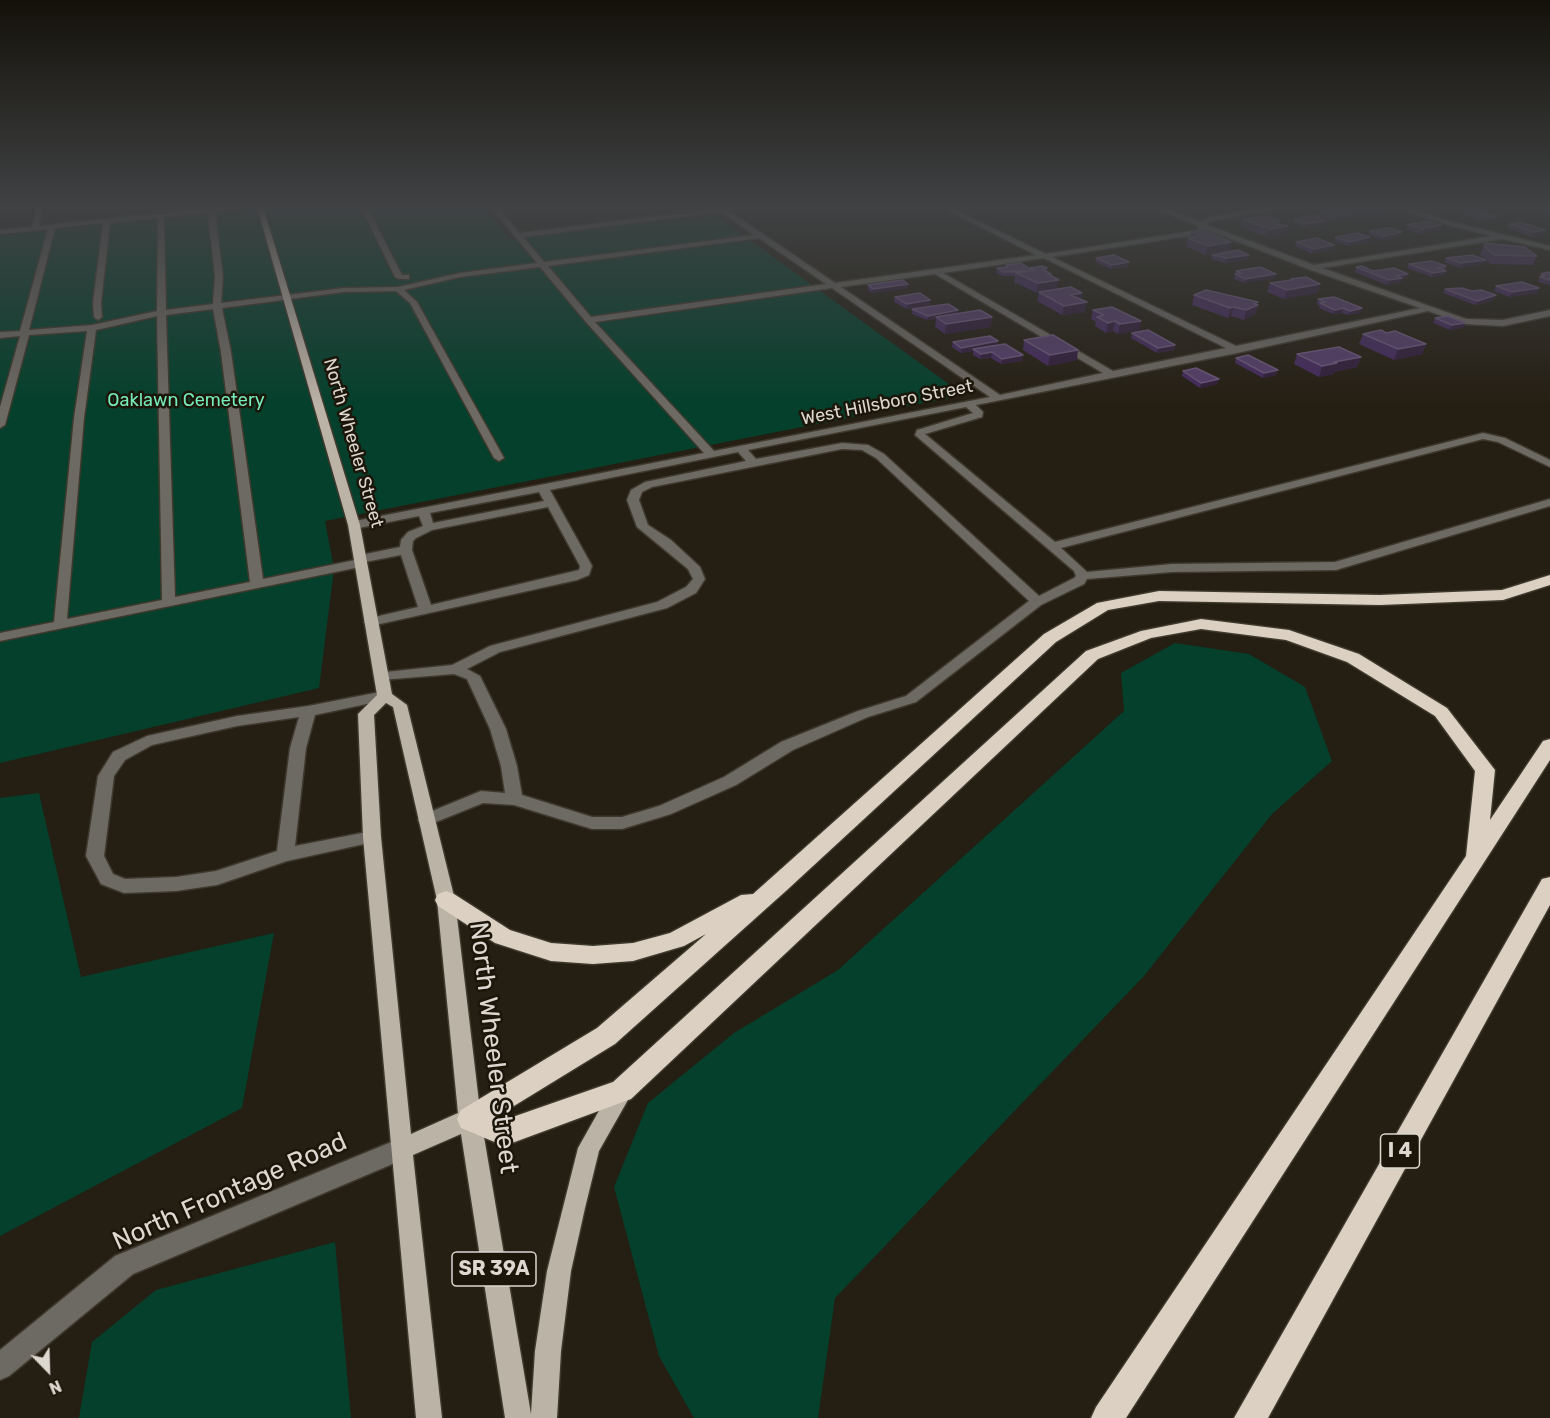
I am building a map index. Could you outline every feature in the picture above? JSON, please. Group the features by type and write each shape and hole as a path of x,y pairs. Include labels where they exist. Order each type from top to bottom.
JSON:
{"highway":[{"path":"470,1119 606,1036 779,884 1050,638 1103,606 1159,596 1380,600 1503,595 1550,580"},
{"path":"470,1119 504,1132 622,1091 1092,655 1147,634 1201,624 1289,635 1353,658 1441,712 1485,770 1476,858"},
{"path":"1107,1418 1550,744"},
{"path":"446,900 503,937 551,952 593,955 633,951 676,940 779,884"},
{"name":"I 4","path":"1250,1418 1550,885"}],"main road":[{"name":"North Wheeler Street","path":"279,273 354,525 385,696 400,705 446,900 470,1119 518,1418"},
{"path":"385,696 366,714 372,837 400,1149 429,1418"},
{"path":"544,1418 548,1351 560,1271 573,1208 589,1148 622,1091"},
{"name":"North Frontage Road","path":"400,1149 470,1119"}],"street":[{"path":"0,426 40,273"},
{"path":"98,317 101,273"},
{"path":"161,273 169,603"},
{"path":"218,273 217,306 226,352 257,584"},
{"path":"398,273 399,276 406,277"},
{"path":"0,335 92,327 149,315 344,290 406,277 475,273"},
{"path":"549,273 712,455"},
{"path":"815,273 998,398"},
{"path":"589,320 929,273"},
{"path":"940,273 1112,375"},
{"path":"1080,273 1237,350"},
{"path":"1328,273 1465,321 1503,323 1550,313"},
{"path":"344,290 398,289 460,275"},
{"path":"398,289 413,302 499,458"},
{"name":"West Hillsboro Street","path":"354,525 1237,350 1426,309"},
{"path":"25,332 98,317 149,315"},
{"path":"60,625 79,418 92,327"},
{"path":"968,404 978,414 921,432 920,435 1054,546 1079,569 1083,576"},
{"path":"1054,546 1483,436 1501,440 1550,464"},
{"path":"455,669 495,649 662,605 691,591 699,579 694,567 643,527 633,500 638,490 649,484 842,446 864,447 880,456 1031,594 1036,602"},
{"path":"741,449 753,463"},
{"path":"371,622 577,576 585,572 586,566 543,488"},
{"path":"426,820 481,797 514,799 592,823 622,823 665,810 730,781 787,746 864,714 911,699 1036,602 1079,581 1083,576 1172,568 1336,566 1550,502"},
{"path":"426,610 405,550 407,540 412,535 429,527 551,503"},
{"path":"424,512 429,527"},
{"path":"0,637 169,603 405,550"},
{"path":"380,671 455,669 473,676 484,696 509,766 514,799"},
{"path":"372,837 285,855 217,878 124,886 107,879 95,856 106,776 119,756 147,741 237,721 308,711 385,696"},
{"path":"285,855 298,748 308,711"},
{"name":"North Frontage Road","path":"0,1367 124,1265 400,1149"}],"green space":[{"name":"Oaklawn Cemetery","path":"0,273 795,273 964,395 325,521 334,569 319,688 0,763"},
{"path":"1175,643 1249,654 1305,687 1332,761 1272,814 1144,976 835,1298 818,1418 694,1418 659,1356 614,1187 648,1103 734,1033 838,970 1124,711 1121,673"},
{"path":"39,793 81,977 274,933 242,1108 0,1236 0,798"},
{"path":"335,1242 351,1418 79,1418 92,1342 156,1290"}],"building":[{"path":"1016,273 1050,273 1059,280 1038,283"},
{"path":"1274,273 1276,274 1245,279 1235,274"},
{"path":"1372,273 1408,274 1397,276 1402,278 1389,280"},
{"path":"1550,273 1550,280 1540,277 1545,275 1541,274"},
{"path":"1306,277 1320,284 1287,290 1270,283 1292,280"},
{"path":"903,280 908,284 873,289 868,285"},
{"path":"1522,282 1539,288 1512,292 1496,286"},
{"path":"1071,287 1082,293 1070,295 1087,302 1064,306 1039,292"},
{"path":"1462,288 1472,291 1481,290 1496,295 1477,301 1445,289"},
{"path":"1206,290 1258,302 1254,304 1258,305 1246,310 1230,308 1194,295"},
{"path":"920,293 930,300 907,304 895,297"},
{"path":"1334,297 1362,308 1350,311 1343,308 1335,310 1320,303 1325,302 1318,299"},
{"path":"948,304 958,310 928,316 912,309"},
{"path":"1112,307 1141,321 1108,323 1097,317 1104,315 1093,310"},
{"path":"980,310 992,317 946,324 936,317"},
{"path":"1448,316 1465,323 1452,325 1435,318"},
{"path":"1148,330 1175,345 1158,348 1132,333"},
{"path":"1381,330 1386,333 1395,331 1426,344 1398,349 1363,334"},
{"path":"1053,335 1078,350 1050,355 1024,340"},
{"path":"990,336 998,341 961,348 953,342"},
{"path":"1005,344 1023,355 1002,359 992,352 981,354 973,349"},
{"path":"1339,347 1361,357 1322,366 1297,354"},
{"path":"1248,355 1278,370 1264,373 1236,358"},
{"path":"1196,368 1219,379 1201,383 1183,371"}]}
